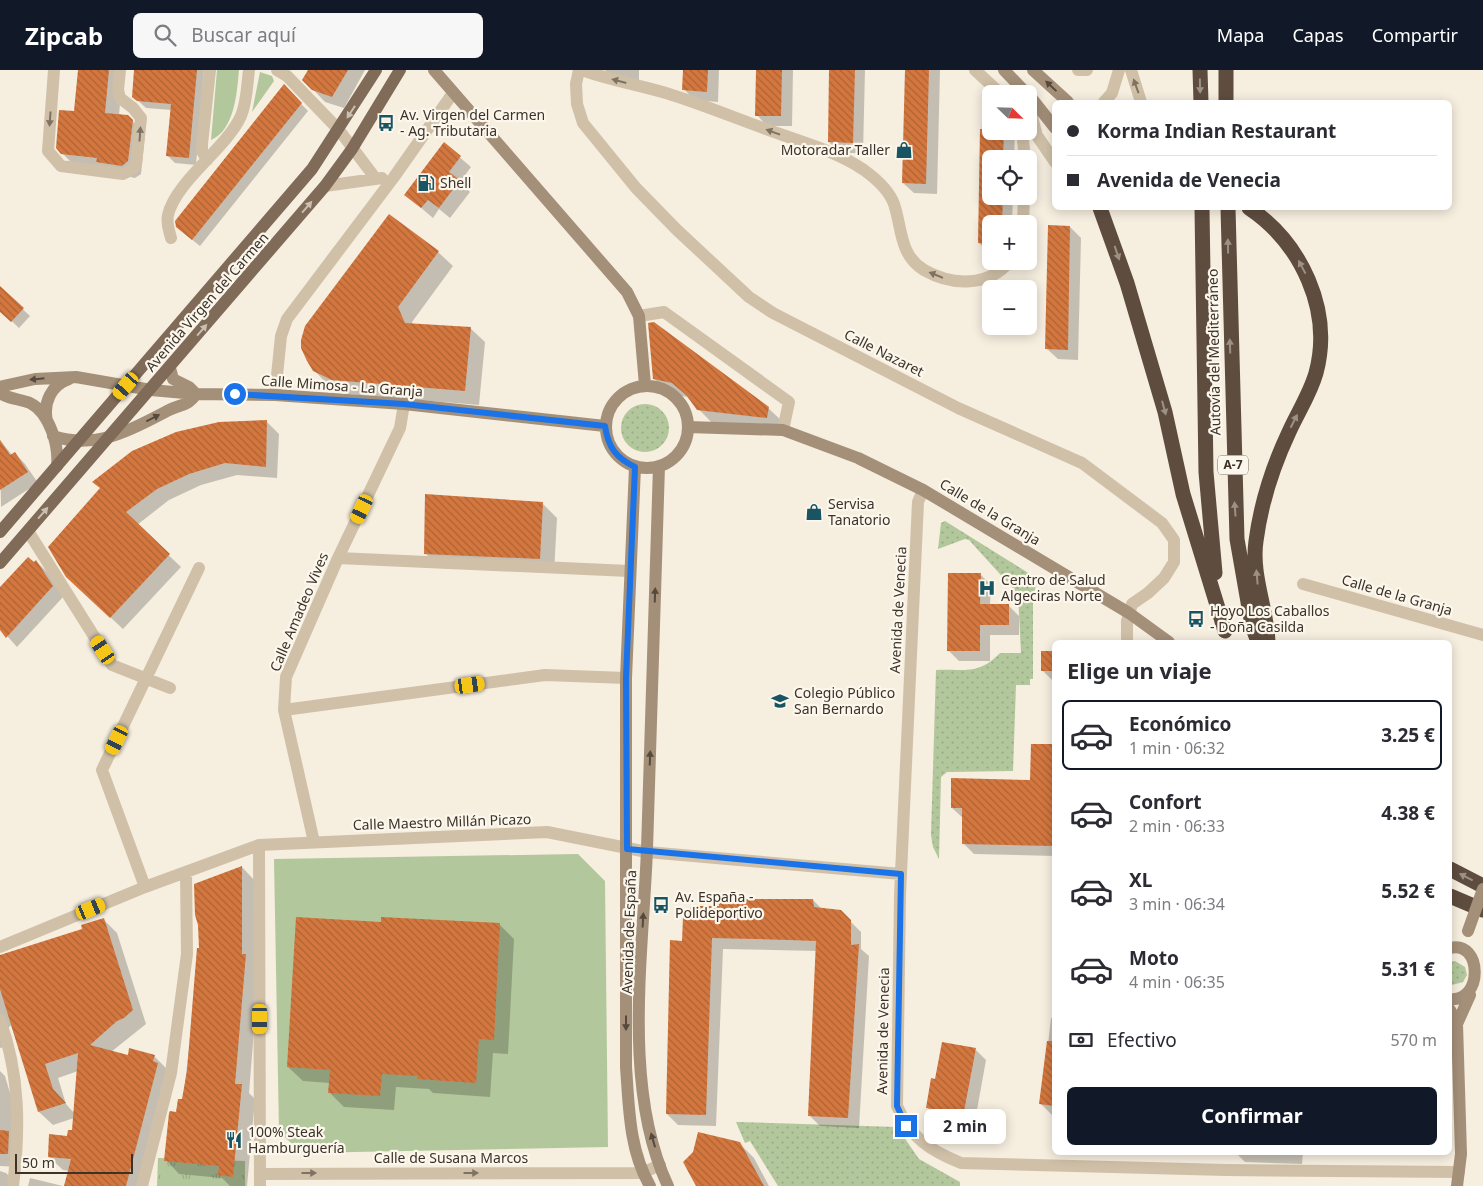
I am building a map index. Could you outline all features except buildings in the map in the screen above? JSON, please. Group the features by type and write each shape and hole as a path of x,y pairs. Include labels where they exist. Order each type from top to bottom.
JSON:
{"highway":[{"path":"1200,70 1201,100"},
{"path":"1226,70 1226,100"},
{"path":"1101,210 1133,301 1165,412 1183,494 1227,637"},
{"name":"Autovía del Mediterráneo","path":"1202,210 1206,472 1212,558 1227,637"},
{"name":"Autovía del Mediterráneo","path":"1228,210 1237,539 1250,615 1257,640"},
{"path":"1252,210 1264,218 1282,236 1295,254 1316,300 1320,327 1316,372 1274,468 1262,506 1255,543 1257,582 1268,640"},
{"path":"1452,870 1483,887"},
{"path":"1452,897 1483,910"}],"main road":[{"name":"Avenida Virgen del Carmen","path":"0,532 312,169 339,130 376,70"},
{"name":"Avenida Virgen del Carmen","path":"0,563 326,186 352,149 400,70"},
{"path":"434,70 621,285 639,316 645,385"},
{"path":"1004,70 1018,85"},
{"path":"1033,70 1066,100"},
{"path":"1038,107 1052,124"},
{"path":"53,436 79,439 109,438 172,408 190,403 196,394 189,387 173,379 170,368"},
{"path":"47,424 45,413 50,393 66,380 76,378"},
{"name":"Calle Mimosa - La Granja","path":"0,389 3,386 35,379 76,378 151,390 196,394 275,395 404,404 605,426"},
{"path":"645,385 659,386 671,392 680,402 686,413 688,427 686,440 680,451 671,461 647,468 635,467 623,461 613,451 607,440 605,426 607,414 617,398 633,387 645,385"},
{"path":"0,394 30,403 43,415 58,452 57,466"},
{"name":"Calle de la Granja","path":"688,427 783,430 858,458 923,490 1129,613 1166,640"},
{"name":"Avenida de España","path":"659,466 647,852 641,956 641,1074 650,1131 668,1186"},
{"name":"Avenida de España","path":"635,467 629,571 626,678 626,1067 631,1129 642,1173 650,1186"},
{"path":"1452,947 1468,931 1483,887"},
{"path":"1457,1024 1477,989 1481,977 1482,967 1470,952 1468,931"},
{"path":"1452,948 1470,952"},
{"path":"1452,998 1464,998 1477,989"},
{"path":"1452,1014 1457,1024 1459,1172 1457,1186"}],"street":[{"path":"54,70 48,151 51,157 61,166 123,174 133,169 136,164 141,118 133,108 120,98 118,90 120,70"},
{"path":"207,160 202,151 202,144 210,70"},
{"path":"277,70 293,74 376,179"},
{"path":"581,70 691,102 818,148 864,170 881,184 893,202 904,248 912,260 924,270 947,279 968,282 992,276 999,270"},
{"name":"Calle Nazaret","path":"581,70 576,84 577,104 584,123 636,188 749,298 773,313 958,408 1082,463 1162,524 1174,540 1174,562 1164,578 1148,593 1132,604 1129,613"},
{"path":"975,70 991,85"},
{"path":"1078,70 1087,70"},
{"path":"1106,100 1112,93 1119,70"},
{"path":"1131,70 1140,100"},
{"path":"171,238 168,214 181,192 241,115 249,71"},
{"path":"275,395 281,336 287,319 394,177 453,93"},
{"path":"1038,140 1052,157"},
{"path":"326,186 394,177"},
{"path":"639,316 664,312 789,402 783,430"},
{"name":"Calle Amadeo Vives","path":"314,842 284,710 286,677 338,558 400,428 404,404"},
{"name":"Avenida de Venecia","path":"923,490 918,502 901,874 897,1106 906,1126 940,1155 961,1163 1226,1170 1459,1172"},
{"path":"28,531 112,665 170,688"},
{"path":"338,558 629,571"},
{"path":"145,887 102,770 199,568"},
{"name":"Calle de la Granja","path":"1303,584 1483,635"},
{"path":"1127,640 1129,613"},
{"path":"284,710 545,675 626,678"},
{"name":"Calle Maestro Millán Picazo","path":"0,947 145,887 186,874 260,845 547,832 647,852 901,874"},
{"path":"260,845 260,1180"},
{"path":"142,1186 171,1073 187,954 186,874"},
{"path":"0,1020 11,1053 17,1095 18,1138 13,1186"},
{"path":"642,1173 660,1165"},
{"name":"Calle de Susana Marcos","path":"260,1180 642,1173"}],"green space":[{"path":"217,70 239,70 236,99 230,119 219,135 211,140"},
{"path":"260,72 272,76 274,81 252,112"},
{"path":"645,404 654,406 662,411 667,419 669,428 667,437 662,445 654,450 645,452 636,450 628,445 623,437 621,428 623,419 628,411 636,406"},
{"path":"945,521 1038,579 1033,596 1033,679 1030,679 1030,685 1016,685 1013,771 947,772 941,777 939,859 933,847 931,835 936,670 978,668 1000,653 1021,653 1018,594 969,540 965,539 938,549 941,523"},
{"path":"578,854 605,881 608,1147 302,1153 279,1132 274,859"},
{"path":"1455,961 1465,967 1467,975 1463,982 1452,985 1452,962"},
{"path":"736,1122 897,1127 919,1159 960,1182 960,1186 778,1186 750,1141 745,1143"},
{"path":"158,1158 245,1161 245,1186 157,1186"}],"place":[{"name":"Av. Virgen del Carmen - Ag. Tributaria","path":"386,123"},
{"name":"Motoradar Taller","path":"904,150"},
{"name":"Shell","path":"426,183"},
{"name":"Servisa Tanatorio","path":"814,512"},
{"name":"Centro de Salud Algeciras Norte","path":"987,588"},
{"name":"Hoyo Los Caballos - Doña Casilda","path":"1196,619"},
{"name":"Colegio Público San Bernardo","path":"780,701"},
{"name":"Av. España - Polideportivo","path":"661,905"},
{"name":"100% Steak Hamburguería","path":"234,1140"}],"route":[{"path":"235,394 404,404 605,426 607,440 613,451 623,461 635,467 629,571 626,678 627,849 901,874 897,1106 906,1126"}]}
